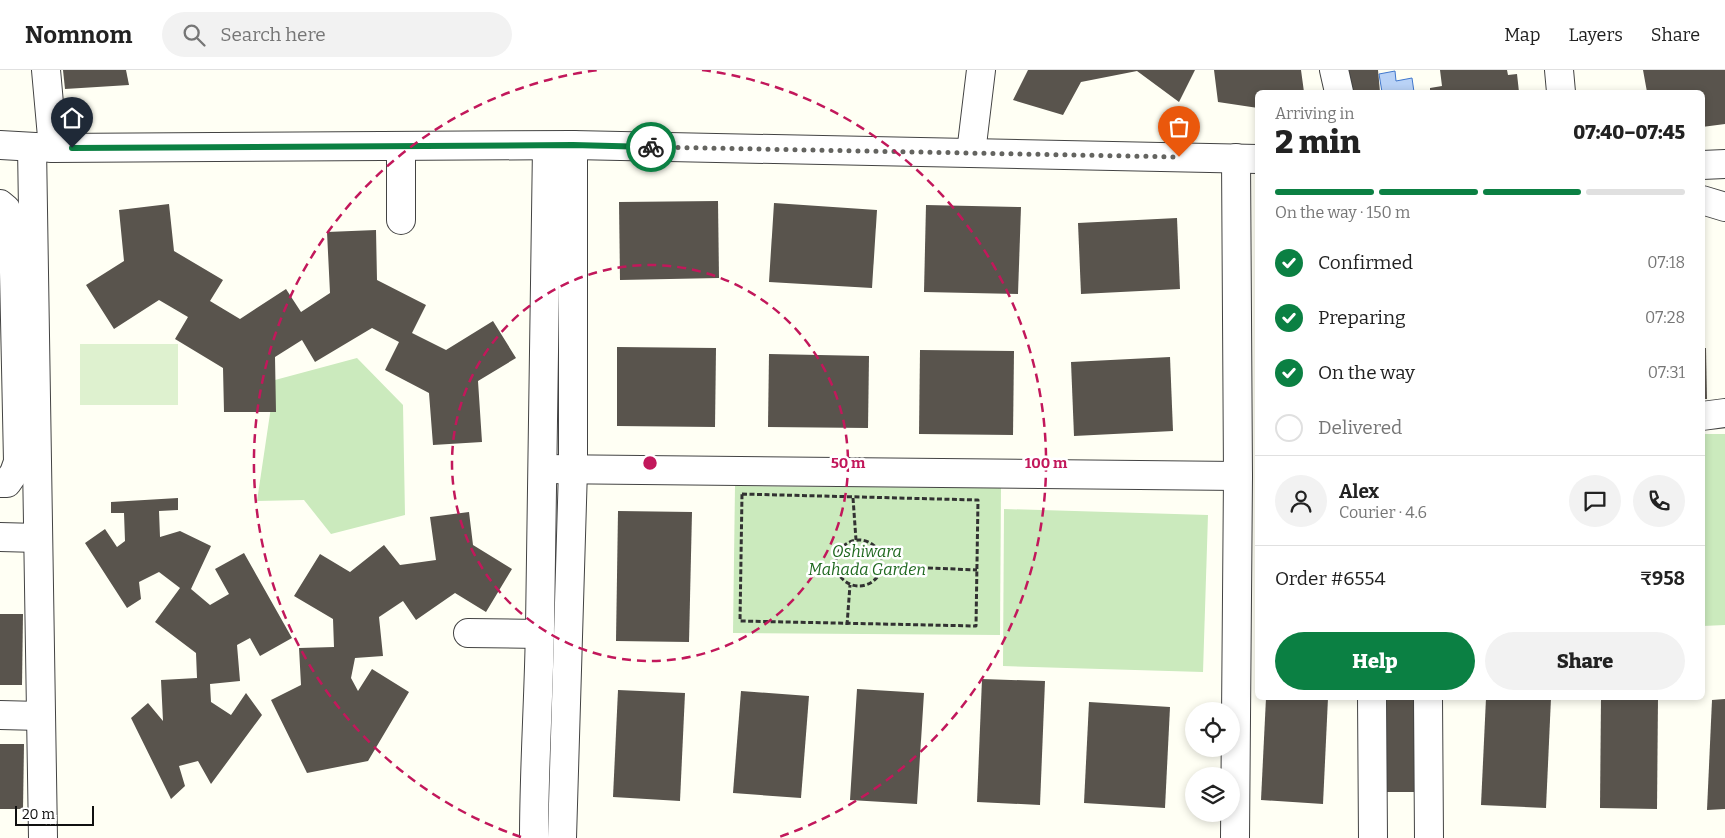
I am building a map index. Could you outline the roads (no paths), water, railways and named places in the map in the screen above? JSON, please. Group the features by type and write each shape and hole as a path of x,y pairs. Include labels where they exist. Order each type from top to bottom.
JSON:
{"street":[{"path":"43,838 38,538 42,148 46,70"},
{"path":"971,153 981,70"},
{"path":"1334,70 1339,90"},
{"path":"1558,70 1561,90"},
{"path":"0,145 42,148 560,145 1247,159 1248,432 1238,476 1235,838"},
{"path":"560,145 573,469 562,838"},
{"path":"534,838 543,469 560,145"},
{"path":"401,147 401,220"},
{"path":"1705,165 1725,164"},
{"path":"1705,201 1725,207"},
{"path":"0,204 6,210 13,225 8,320 8,399 18,462 14,474 7,483 0,483"},
{"path":"1705,416 1725,413"},
{"path":"543,469 1238,476"},
{"path":"0,537 38,538"},
{"path":"468,633 540,634"},
{"path":"1372,700 1373,838"},
{"path":"1428,700 1429,838"},
{"path":"0,715 41,716"}],"water":[{"path":"1395,71 1396,81 1412,78 1414,90 1382,90 1379,74"}],"park label":[{"name":"Oshiwara Mahada Garden","path":"867,560"}]}
